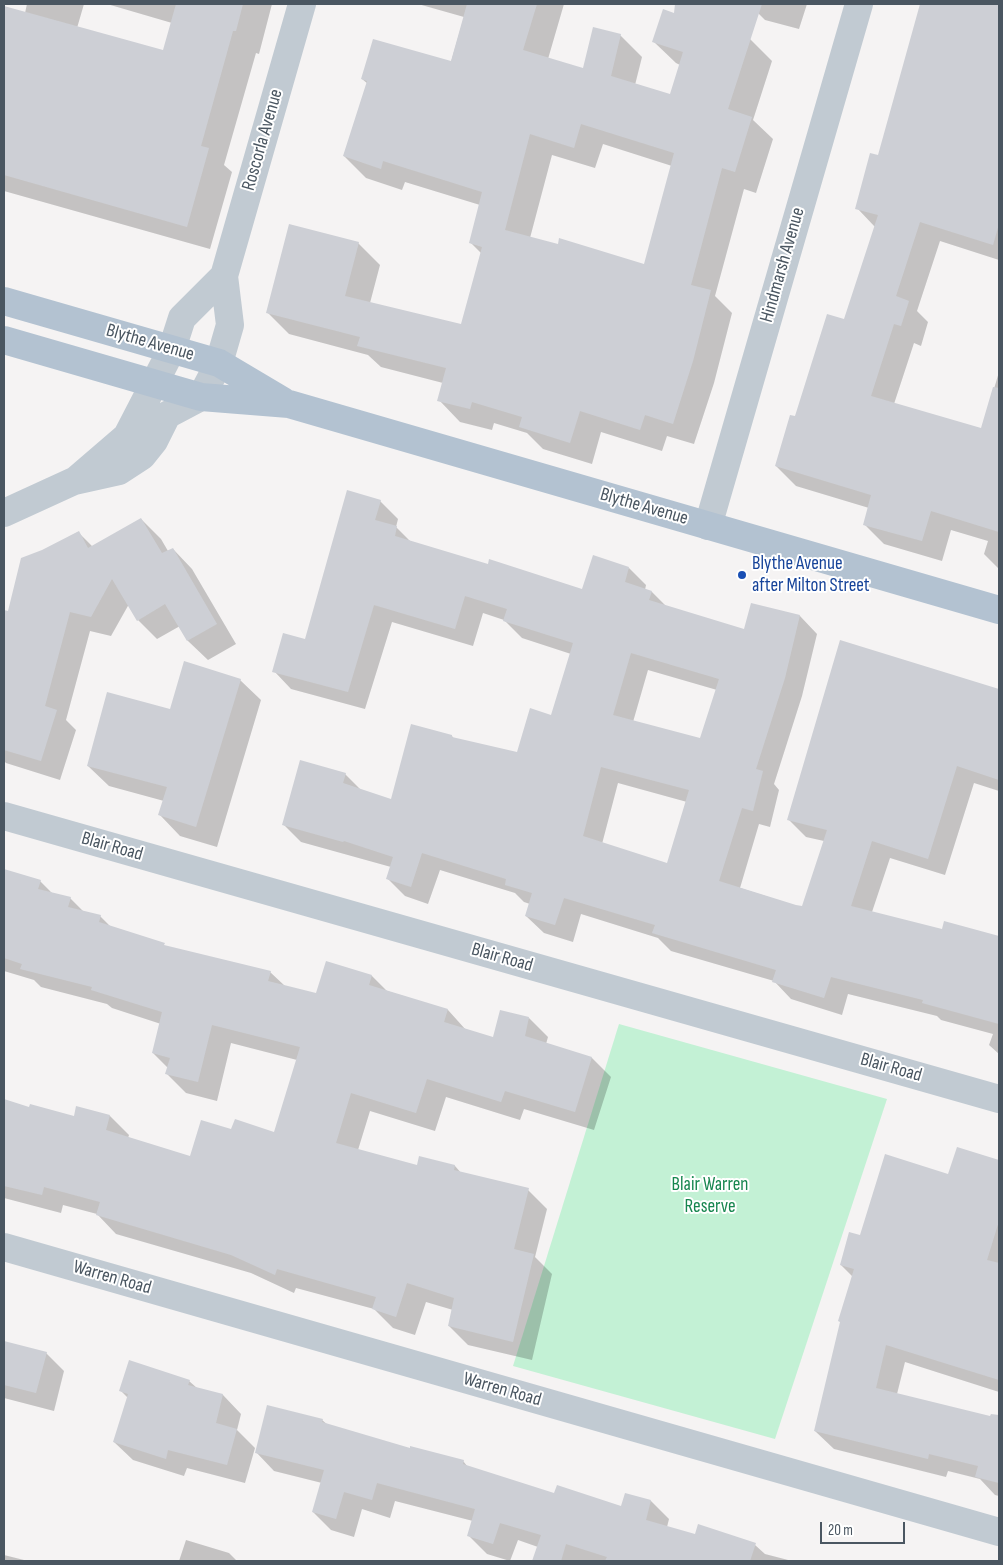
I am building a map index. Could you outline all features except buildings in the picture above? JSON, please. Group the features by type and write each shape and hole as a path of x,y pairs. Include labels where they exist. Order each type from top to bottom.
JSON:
{"main road":[{"name":"Blythe Avenue","path":"4,301 219,363 289,404"},
{"name":"Blythe Avenue","path":"4,340 201,397 289,404 999,610"}],"street":[{"name":"Roscorla Avenue","path":"201,397 219,363 230,325 224,276 302,4"},
{"name":"Hindmarsh Avenue","path":"708,526 859,4"},
{"name":"Roscorla Avenue","path":"74,481 127,436 143,409 153,384 172,349 182,318 224,276"},
{"path":"4,513 74,481 119,471 142,456 154,441 167,415 201,397"},
{"name":"Blair Road","path":"4,816 999,1099"},
{"name":"Warren Road","path":"4,1247 999,1532"}],"green space":[{"name":"Blair Warren Reserve","path":"619,1024 887,1099 775,1439 513,1366"}],"place":[{"name":"Blythe Avenue after Milton Street","path":"742,575"}]}
